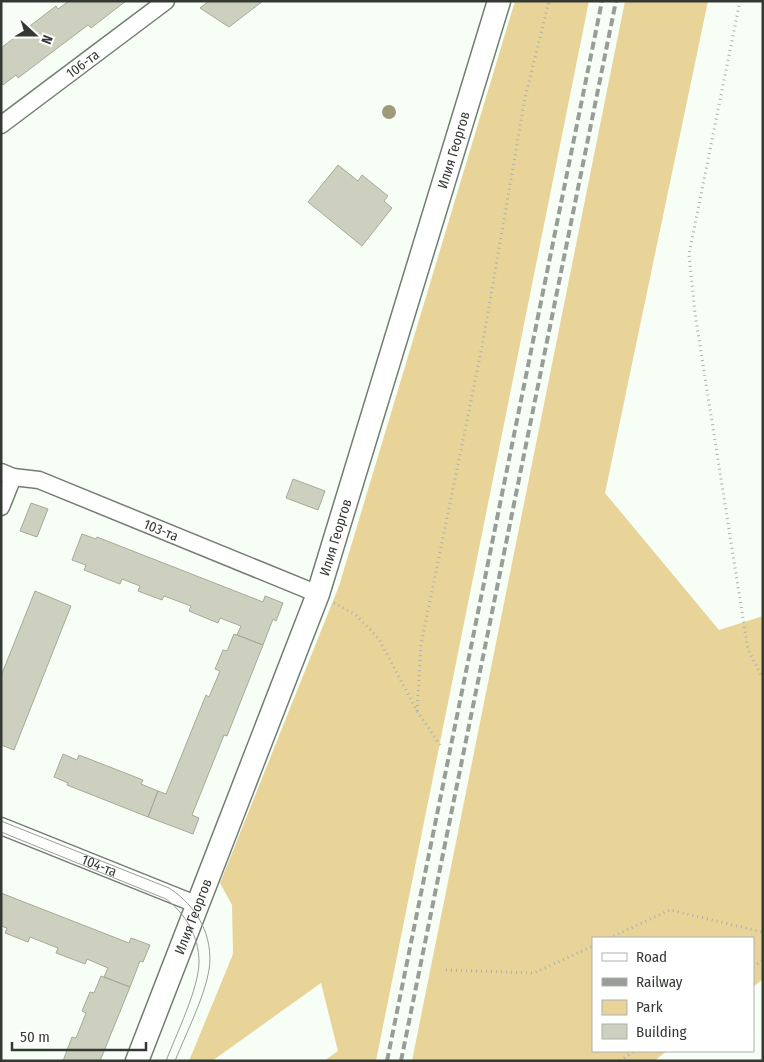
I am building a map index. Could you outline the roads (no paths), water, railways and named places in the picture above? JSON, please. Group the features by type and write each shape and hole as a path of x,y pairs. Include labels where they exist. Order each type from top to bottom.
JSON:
{"street":[{"name":"106-та","path":"1,125 166,1"},
{"name":"Илия Георгов","path":"138,1061 318,594 499,1"},
{"name":"103-та","path":"7,474 39,480 318,594"},
{"path":"1,507 7,474"},
{"name":"104-та","path":"1,826 198,905"}],"tram line":[{"path":"1,821 169,888 179,895 195,913 206,934 209,945 209,970 199,1004 175,1061"},
{"path":"1,832 166,899 185,918 197,943 198,973 191,998 166,1061"}],"railway":[{"path":"387,1061 602,1"},
{"path":"401,1061 616,1"}]}
